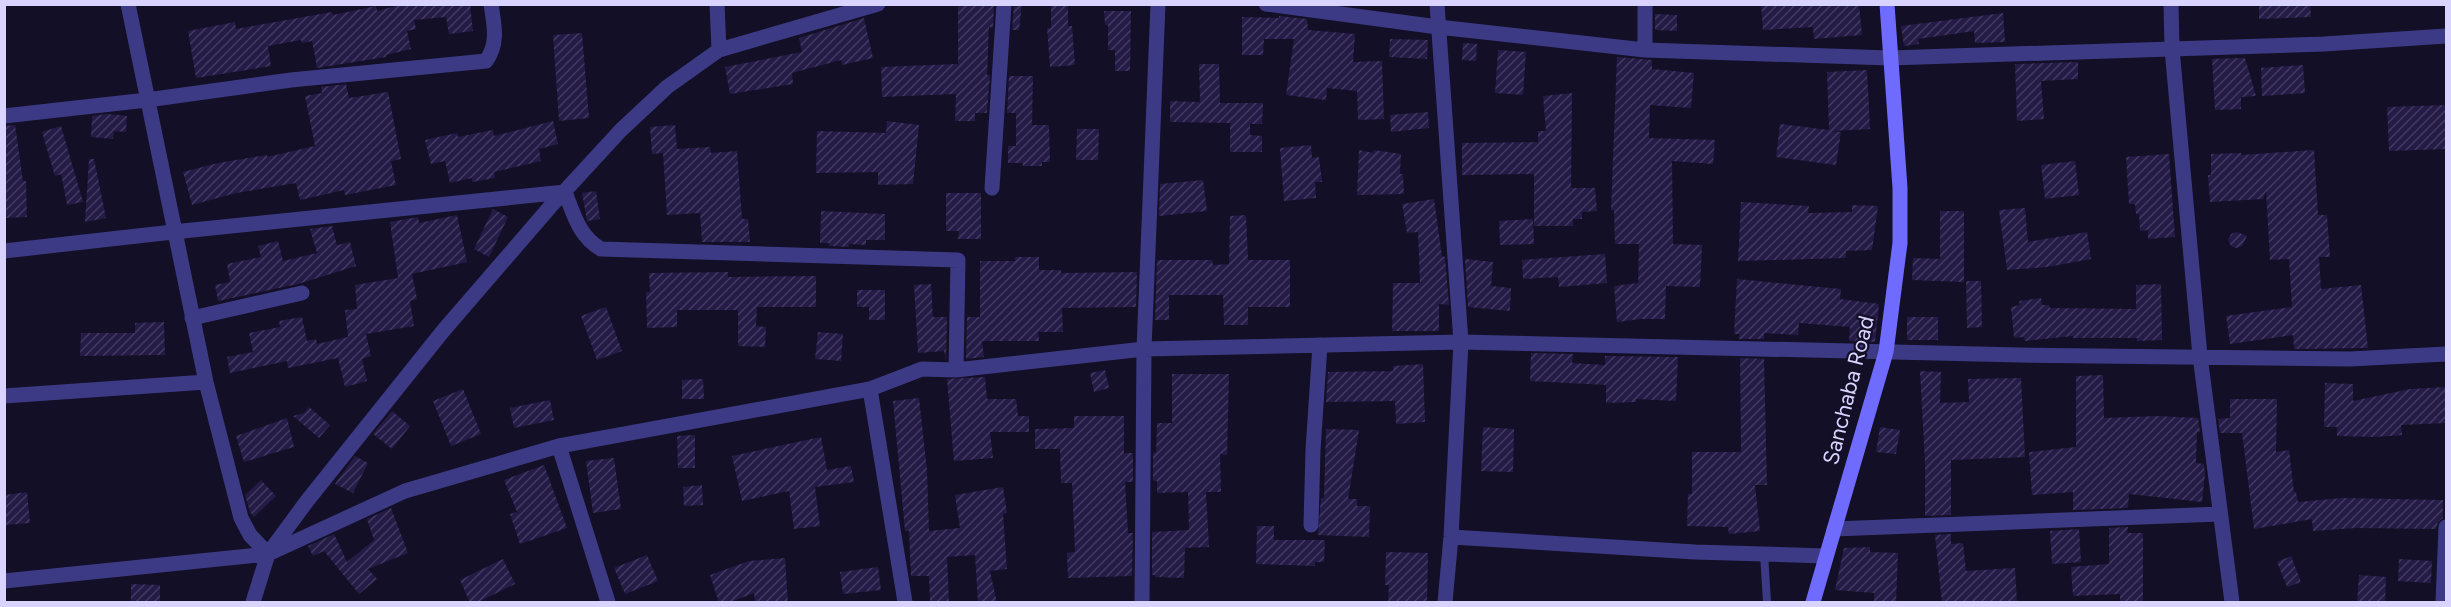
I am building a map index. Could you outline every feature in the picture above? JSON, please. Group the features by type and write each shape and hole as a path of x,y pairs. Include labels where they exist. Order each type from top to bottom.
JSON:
{"street":[{"path":"128,4 173,232 206,382 241,518 250,535 268,554"},
{"path":"4,116 147,100 291,80 486,61 492,52 495,40 491,4"},
{"path":"717,4 720,50"},
{"path":"253,603 268,554 306,501 443,331 621,130 667,87 720,50 878,4"},
{"path":"992,188 1004,4"},
{"path":"1142,603 1144,349 1158,4"},
{"path":"1266,4 1438,27 1645,50 1890,58 2324,44 2446,36"},
{"path":"1437,4 1461,342 1446,603"},
{"path":"1645,4 1645,50"},
{"name":"Sanchaba Road","path":"1813,603 1886,351 1900,243 1899,188 1887,4"},
{"path":"2171,4 2172,49 2200,356 2232,603"},
{"path":"4,251 565,192"},
{"path":"565,192 580,230 590,242 601,249 958,260 956,370"},
{"path":"192,318 302,293"},
{"path":"4,581 268,554 405,491 559,446 870,389 922,369 956,370 1144,349 1461,342 2350,359 2446,354"},
{"path":"1311,525 1320,345"},
{"path":"4,396 206,382"},
{"path":"870,389 905,603"},
{"path":"559,446 608,603"},
{"path":"1834,529 2220,514"},
{"path":"2443,603 2446,527"},
{"path":"1451,537 1558,545 1826,556"}],"lane":[{"path":"1764,554 1767,603"}],"building":[{"path":"404,4 470,4 473,31 449,34 446,17 414,20 416,29 407,31 411,49 386,55 386,57 317,68 312,41 302,43 301,40 268,46 271,66 196,78 188,31 235,22 236,29 332,12 333,15 376,6 377,11"},
{"path":"958,4 994,4 993,28 989,27 987,75 990,75 987,113 975,113 975,121 955,121 956,94 882,97 881,67 958,64"},
{"path":"1014,4 1022,4 1019,30 1012,30"},
{"path":"1051,4 1068,4 1068,26 1072,26 1075,65 1050,67 1047,28 1051,28"},
{"path":"1761,4 1859,4 1862,35 1814,39 1813,27 1763,30"},
{"path":"2259,4 2310,4 2311,17 2259,19"},
{"path":"1104,11 1131,11 1130,71 1115,71 1115,50 1108,50 1108,25 1105,25"},
{"path":"2003,13 2005,42 1975,43 1974,31 1918,39 1919,44 1904,46 1901,26"},
{"path":"1655,14 1677,15 1677,31 1655,30"},
{"path":"1279,16 1307,19 1308,30 1355,34 1353,62 1382,61 1384,119 1358,120 1357,91 1327,88 1326,100 1286,95 1294,39 1264,39 1263,55 1242,55 1242,17 1279,18"},
{"path":"864,18 873,58 842,65 841,60 792,73 793,84 730,94 725,67 802,52 799,38"},
{"path":"582,33 589,118 559,121 553,35"},
{"path":"1390,39 1428,40 1427,59 1389,57"},
{"path":"1463,43 1477,44 1476,61 1462,60"},
{"path":"1498,50 1526,52 1523,95 1495,93"},
{"path":"1617,57 1652,60 1652,69 1694,73 1691,108 1650,105 1649,138 1715,140 1713,164 1672,161 1673,244 1702,245 1700,287 1666,286 1665,319 1617,322 1614,286 1638,283 1639,244 1615,244 1614,210 1611,210"},
{"path":"2245,58 2256,96 2241,97 2241,109 2215,110 2212,59"},
{"path":"2078,62 2078,79 2041,81 2044,119 2017,121 2015,64"},
{"path":"1199,64 1219,64 1220,103 1263,103 1262,124 1250,124 1250,135 1262,136 1262,152 1230,152 1230,123 1170,122 1170,101 1200,102"},
{"path":"2303,65 2305,93 2262,96 2261,68"},
{"path":"1867,70 1870,129 1832,131 1841,132 1836,165 1776,157 1780,124 1829,130 1827,72"},
{"path":"1009,76 1033,76 1032,125 1049,125 1050,162 1042,162 1042,166 1008,163 1008,146 1016,146 1016,113 1007,113"},
{"path":"346,84 349,98 388,92 401,159 391,161 396,185 345,195 344,190 300,200 296,183 236,193 192,205 183,172 218,163 267,155 267,157 315,146 305,96 322,93 321,87"},
{"path":"1572,93 1571,188 1595,188 1597,211 1582,212 1582,219 1573,219 1573,226 1534,226 1534,174 1462,175 1462,143 1538,142 1538,131 1546,131 1543,96"},
{"path":"2446,105 2446,149 2389,151 2387,107"},
{"path":"1428,112 1429,128 1391,132 1390,115"},
{"path":"107,114 127,116 126,132 114,131 113,139 91,137 92,116"},
{"path":"553,121 558,144 539,149 541,161 494,172 495,178 472,182 472,178 450,183 445,161 431,164 425,140 457,133 458,137 493,130 494,136"},
{"path":"887,121 919,125 913,184 878,185 878,172 816,173 817,131 886,133"},
{"path":"15,125 23,181 26,181 27,217 4,218 4,126"},
{"path":"675,125 677,149 710,147 711,153 737,151 742,219 748,219 750,242 702,242 700,213 667,215 663,153 652,154 650,127"},
{"path":"61,126 83,202 67,205 61,174 55,176 42,132"},
{"path":"1077,129 1099,129 1098,160 1076,160"},
{"path":"1311,145 1312,158 1319,157 1322,182 1315,182 1316,198 1284,201 1280,148"},
{"path":"1359,150 1401,154 1400,174 1403,174 1404,194 1357,195"},
{"path":"2314,150 2318,215 2327,215 2330,257 2319,257 2321,289 2361,285 2368,348 2294,349 2293,335 2230,344 2226,316 2292,307 2289,259 2270,260 2266,191 2263,199 2210,202 2208,175 2211,175 2211,154 2241,153 2241,155"},
{"path":"2169,154 2175,237 2148,239 2148,230 2140,231 2139,214 2136,214 2135,204 2129,204 2126,157"},
{"path":"89,159 94,159 106,218 85,222"},
{"path":"2075,161 2079,195 2045,199 2041,165"},
{"path":"1203,180 1207,211 1159,216 1160,184"},
{"path":"596,191 600,219 587,221 582,193"},
{"path":"946,193 981,193 981,239 958,239 959,231 946,231"},
{"path":"1434,199 1442,256 1445,257 1449,305 1439,304 1439,331 1392,331 1393,283 1420,283 1418,232 1407,233 1402,204"},
{"path":"1741,202 1809,206 1808,213 1852,212 1852,205 1878,206 1872,250 1846,251 1846,258 1738,261"},
{"path":"2025,208 2028,242 2087,232 2091,259 2047,267 2007,270 1999,210"},
{"path":"493,209 508,217 489,257 474,249"},
{"path":"821,211 885,214 885,240 866,240 866,245 849,244 849,247 820,243"},
{"path":"1940,211 1964,211 1964,282 1912,280 1913,258 1940,259"},
{"path":"457,215 467,262 412,274 417,299 410,301 414,326 366,334 371,356 362,359 367,381 345,387 338,358 288,368 287,361 230,373 227,357 253,352 249,333 280,327 279,321 302,317 307,341 316,339 317,344 348,337 345,310 357,309 355,285 398,278 390,222 418,217 419,223"},
{"path":"1246,215 1248,260 1290,260 1290,307 1248,307 1248,325 1224,325 1223,295 1169,295 1169,320 1155,320 1157,260 1212,260 1213,265 1229,264 1230,216"},
{"path":"1533,219 1534,244 1500,245 1499,221"},
{"path":"332,226 337,245 350,242 356,266 298,284 218,301 215,285 230,282 227,264 261,257 258,246 278,241 283,261 317,253 310,229"},
{"path":"2237,232 2247,236 2242,246 2236,248 2231,246 2228,240 2231,234"},
{"path":"1605,254 1607,283 1559,287 1558,277 1523,279 1522,260"},
{"path":"1015,257 1039,257 1039,270 1061,270 1061,273 1137,272 1136,307 1062,308 1063,332 1038,332 1039,341 982,341 984,357 966,359 967,317 980,317 980,261 1015,261"},
{"path":"1465,259 1493,262 1491,286 1511,288 1510,311 1468,307"},
{"path":"728,272 728,277 816,276 816,307 757,307 756,326 766,327 765,347 738,346 738,310 677,310 677,327 647,328 646,292 650,292 649,273"},
{"path":"1737,279 1841,289 1840,299 1879,304 1875,342 1849,341 1850,327 1799,323 1798,335 1764,333 1764,339 1739,339 1739,334 1734,334"},
{"path":"1966,281 1981,281 1982,327 1967,328"},
{"path":"931,284 933,317 947,317 946,360 944,351 918,353 914,285"},
{"path":"2161,284 2162,340 2137,341 2137,338 2073,338 2073,336 2025,341 2024,337 2014,338 2011,307 2020,305 2019,301 2041,298 2042,305 2049,305 2050,308 2136,309 2136,285"},
{"path":"857,290 885,290 885,320 869,320 869,307 857,307"},
{"path":"606,307 622,351 597,360 581,316"},
{"path":"1907,317 1938,317 1938,340 1907,340"},
{"path":"164,322 165,355 80,356 81,333 135,333 135,323"},
{"path":"818,332 843,334 841,361 815,359"},
{"path":"1531,353 1573,354 1572,363 1605,365 1605,356 1678,357 1676,401 1636,399 1636,402 1606,403 1606,385 1530,381"},
{"path":"1740,358 1764,359 1767,485 1755,485 1760,531 1729,534 1728,527 1687,526 1688,494 1692,494 1692,452 1741,452"},
{"path":"1423,364 1425,422 1396,424 1395,401 1326,402 1328,372 1393,371 1393,366"},
{"path":"1105,370 1109,388 1094,392 1090,373"},
{"path":"1920,371 1941,372 1940,403 1969,402 1968,379 2021,378 2025,457 1951,460 1951,515 1925,516 1925,463"},
{"path":"1172,374 1229,374 1227,455 1220,454 1221,492 1206,492 1209,547 1185,548 1184,578 1152,575 1152,532 1189,530 1188,492 1157,493 1157,481 1153,481 1153,453 1156,452 1157,423 1172,423"},
{"path":"2103,375 2104,418 2157,416 2198,418 2200,432 2197,432 2196,463 2204,464 2205,474 2202,502 2129,494 2128,508 2073,510 2073,492 2032,495 2029,452 2076,447 2076,376"},
{"path":"985,377 987,399 1016,399 1018,416 1029,416 1029,432 990,432 993,458 954,461 947,379"},
{"path":"703,379 704,399 682,399 682,380"},
{"path":"2325,383 2353,384 2353,401 2410,389 2446,387 2446,423 2401,425 2402,435 2337,436 2337,427 2324,427"},
{"path":"463,389 481,434 451,446 433,401"},
{"path":"919,398 927,470 929,531 960,528 955,495 1003,487 1007,513 1003,514 1007,569 990,571 997,603 978,603 975,555 947,557 949,603 930,603 929,576 911,576 909,531 905,531 893,401"},
{"path":"2230,399 2277,399 2276,452 2289,450 2294,492 2296,492 2298,502 2342,498 2443,500 2443,518 2438,522 2436,529 2356,528 2313,531 2312,519 2254,529 2242,433 2220,433 2218,419 2230,418"},
{"path":"550,400 554,420 514,428 510,408"},
{"path":"309,407 330,425 319,438 293,416 304,413"},
{"path":"392,411 410,426 392,449 373,434"},
{"path":"1074,416 1124,416 1124,453 1133,453 1133,482 1125,482 1128,533 1133,533 1132,576 1068,578 1067,553 1075,552 1072,483 1061,483 1060,449 1035,449 1035,429 1074,428"},
{"path":"287,418 294,447 244,462 236,436"},
{"path":"1483,427 1514,429 1513,472 1481,471"},
{"path":"1880,427 1900,430 1896,454 1876,452"},
{"path":"1326,429 1359,430 1348,499 1357,499 1357,506 1370,506 1369,537 1318,535 1321,498 1324,498"},
{"path":"695,435 695,468 678,468 677,436"},
{"path":"821,437 827,470 851,466 854,482 815,487 820,526 794,529 789,491 742,501 732,456"},
{"path":"355,456 368,463 353,493 335,484"},
{"path":"614,458 621,509 593,513 586,461"},
{"path":"544,465 567,528 520,544 510,514 517,512 504,480"},
{"path":"261,480 276,496 254,517 250,512 245,495"},
{"path":"702,485 703,505 684,506 683,487"},
{"path":"27,492 30,523 4,525 4,495"},
{"path":"391,508 408,553 368,569 377,579 359,594 324,551 313,556 308,546 334,534 347,562 374,540 367,519"},
{"path":"1257,526 1274,526 1274,540 1325,540 1324,562 1315,562 1315,566 1256,564"},
{"path":"2128,527 2127,533 2143,533 2143,603 2120,603 2120,594 2073,596 2071,567 2109,564 2109,528"},
{"path":"2079,529 2081,562 2052,564 2050,531"},
{"path":"1951,534 1951,544 1963,543 1966,571 2015,568 2017,603 1942,603 1935,535"},
{"path":"1870,547 1870,552 1898,553 1896,603 1874,603 1874,593 1835,590 1844,548"},
{"path":"1386,552 1428,553 1427,603 1388,603 1389,585 1385,585"},
{"path":"647,555 658,581 625,594 614,568"},
{"path":"2291,556 2301,582 2287,587 2277,562"},
{"path":"785,558 788,603 755,603 754,593 728,603 719,603 710,575 749,561"},
{"path":"503,559 515,584 476,603 470,603 460,580"},
{"path":"2399,559 2432,561 2431,583 2398,581"},
{"path":"878,567 881,590 843,594 840,572"},
{"path":"2359,575 2386,577 2385,603 2357,603"},
{"path":"131,584 160,585 160,603 131,603"}]}
